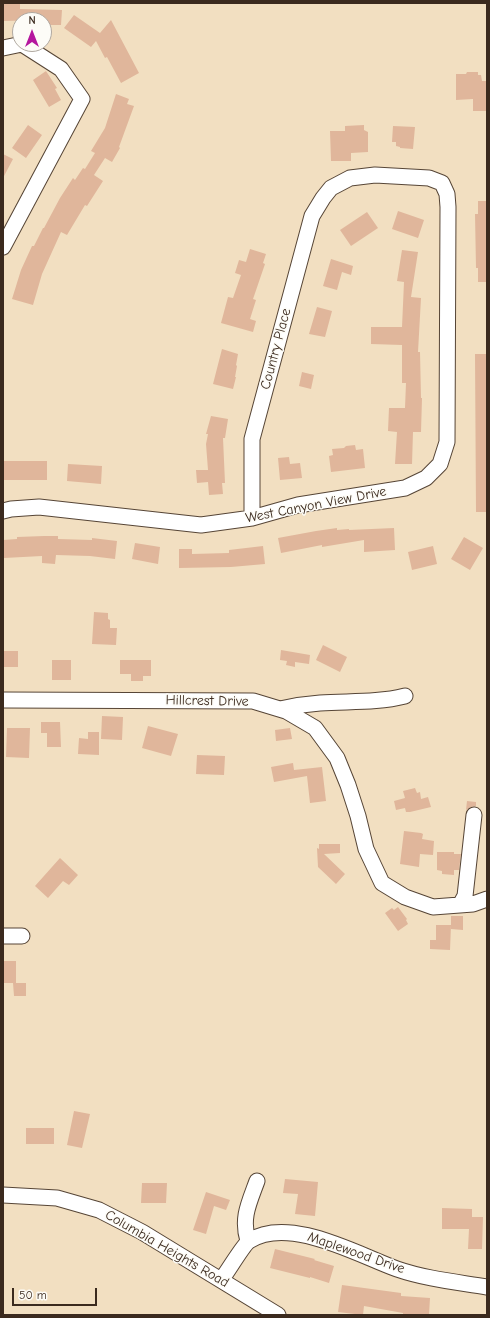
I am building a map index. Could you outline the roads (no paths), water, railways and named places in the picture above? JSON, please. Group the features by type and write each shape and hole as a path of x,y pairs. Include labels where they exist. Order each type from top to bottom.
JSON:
{"street":[{"path":"3,48 22,44 61,69 82,99 3,248"},
{"name":"West Canyon View Drive","path":"3,511 39,507 201,525 252,518 298,506 405,488 426,478 440,464 446,442 447,194 442,183 429,178 375,175 350,178 331,188"},
{"name":"Country Place","path":"252,518 252,439 312,216 331,188"},
{"path":"280,709 320,703 387,700 405,696"},
{"name":"Hillcrest Drive","path":"3,700 253,701 286,711 315,728 337,758 358,816 366,849 382,883 405,897 433,907 473,904 487,899"},
{"path":"460,905 465,896 474,815"},
{"path":"3,936 22,936"},
{"path":"221,1280 248,1241 245,1232 245,1212 257,1181"},
{"name":"Columbia Heights Road","path":"3,1195 57,1198 99,1210 142,1232 278,1315"},
{"name":"Maplewood Drive","path":"248,1241 260,1236 280,1232 307,1235 398,1269 437,1279 487,1287"}]}
